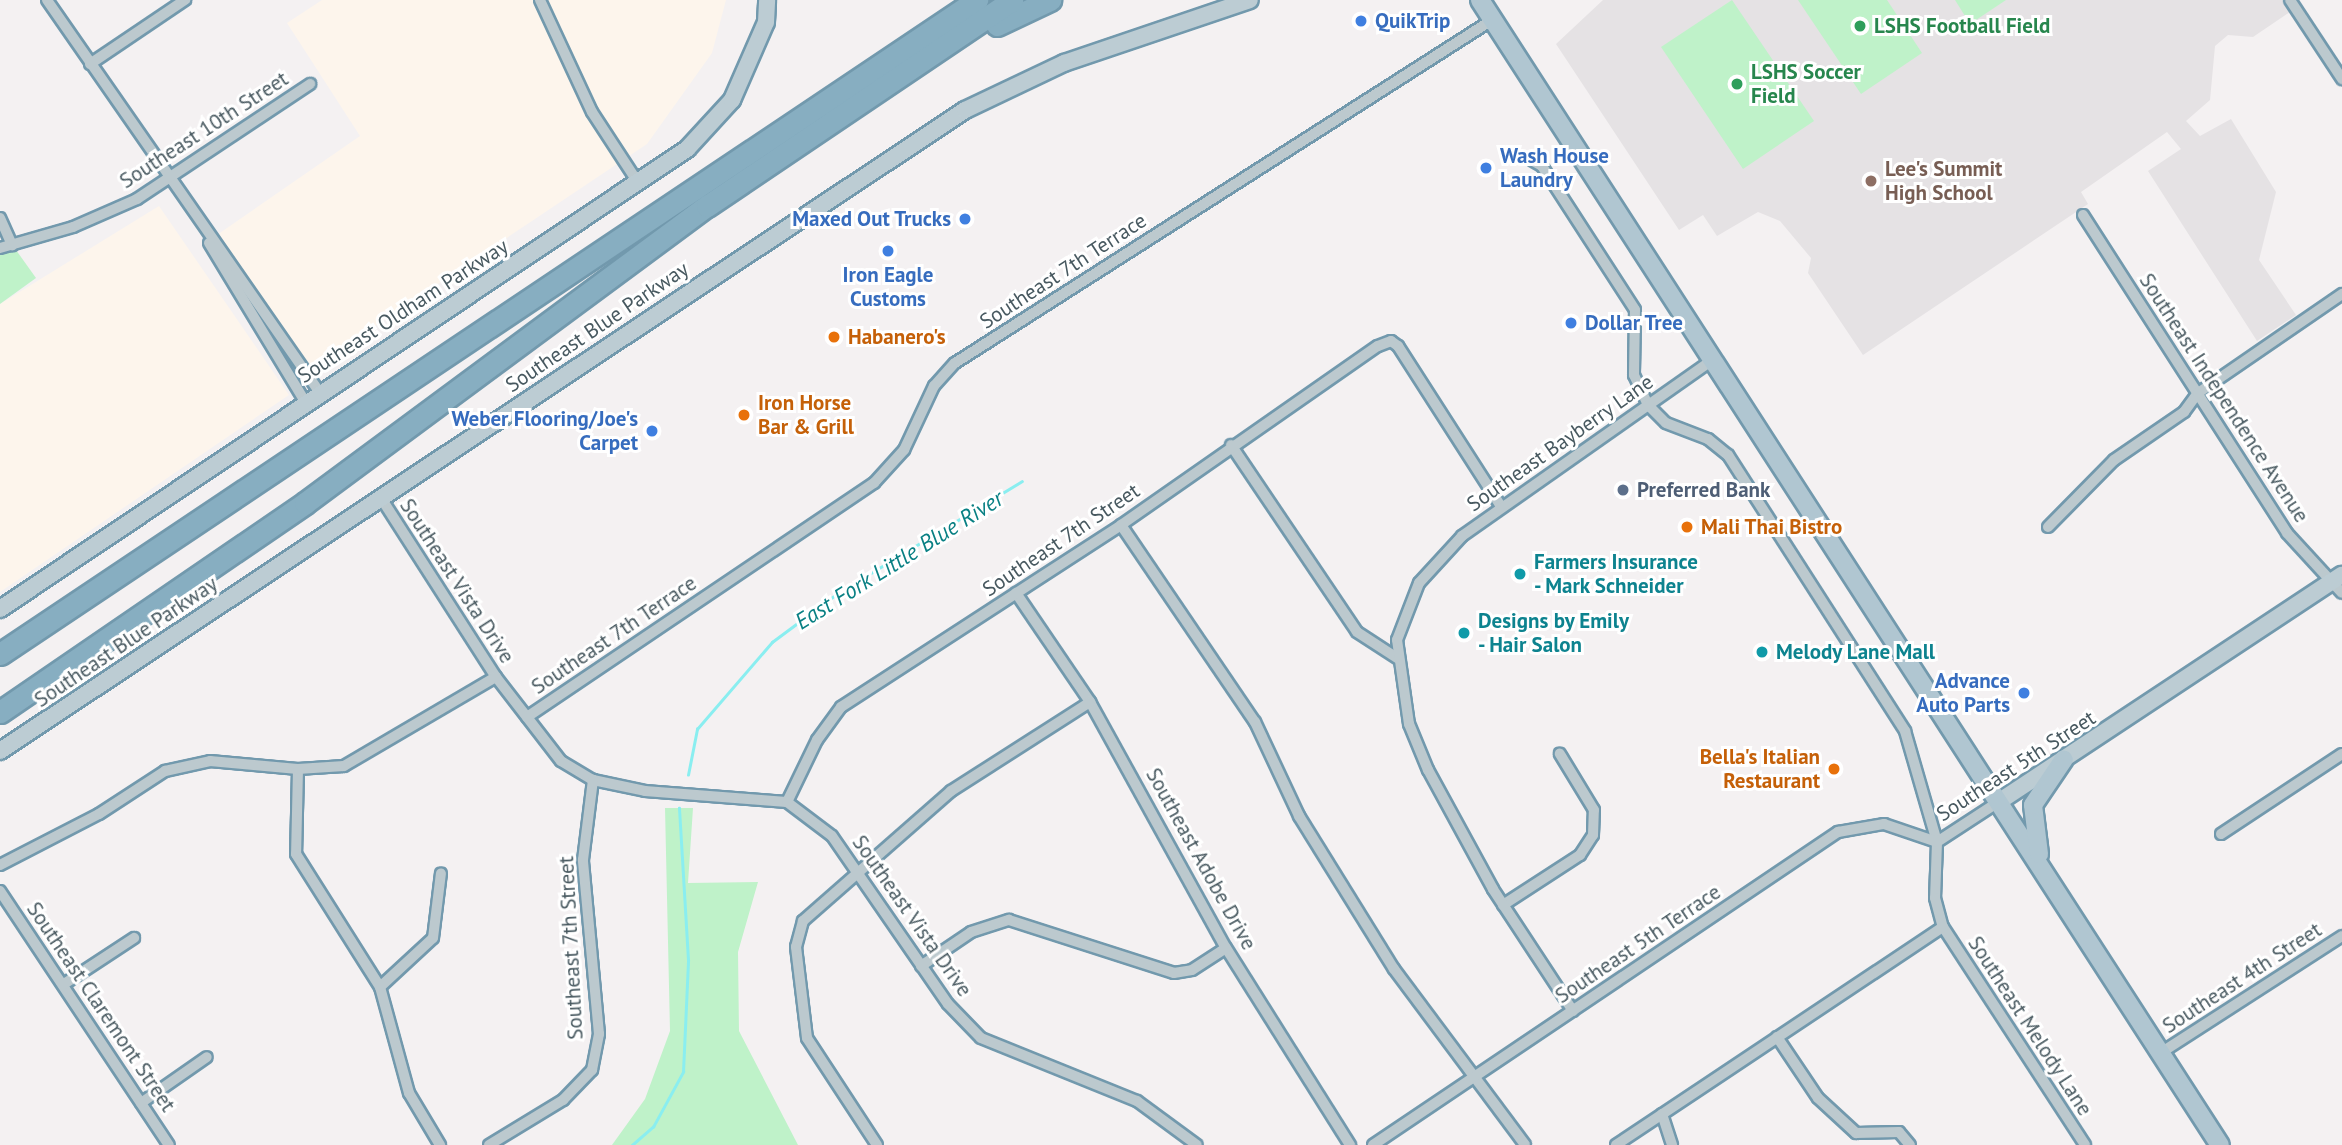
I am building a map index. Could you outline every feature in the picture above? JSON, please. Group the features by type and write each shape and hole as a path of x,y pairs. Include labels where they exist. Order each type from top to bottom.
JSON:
{"highway":[{"path":"853,84 864,67 959,0"},
{"path":"0,654 977,0"},
{"path":"0,712 305,503 556,314 1012,0"},
{"path":"897,78 913,75 1050,0"}],"main road":[{"path":"1480,0 2041,864 2220,1145"},
{"path":"2041,864 2033,805 2064,759"}],"street":[{"path":"47,0 205,234 318,390"},
{"path":"90,64 186,0"},
{"path":"540,0 592,112 639,184"},
{"name":"Southeast Oldham Parkway","path":"0,609 318,390 639,184 687,149 732,100 766,22 767,0"},
{"name":"Southeast Blue Parkway","path":"0,751 965,110 1064,63 1250,0"},
{"path":"2293,1 2342,79"},
{"name":"Southeast 7th Terrace","path":"527,717 874,483 904,450 934,386 955,363 1492,20"},
{"name":"Southeast 10th Street","path":"0,248 94,219 168,180 310,84"},
{"path":"1533,162 1542,166 1631,301 1634,375 1648,405 1666,423 1708,439 1728,455 1905,731 1937,842"},
{"name":"Southeast Independence Avenue","path":"2083,215 2287,533 2339,583"},
{"path":"0,218 12,245"},
{"path":"205,234 222,273 304,400"},
{"path":"2048,527 2115,460 2185,412 2198,393 2342,294"},
{"name":"Southeast 7th Street","path":"787,802 817,740 841,707 1121,525 1231,445 1391,341 1500,505"},
{"name":"Southeast Bayberry Lane","path":"1573,1011 1503,905 1418,747 1397,657 1401,622 1419,583 1500,505 1712,360"},
{"path":"1231,445 1357,632 1373,648 1397,657"},
{"name":"Southeast Vista Drive","path":"381,498 496,677 561,761 593,780 645,791 787,802 832,836 862,876 921,966 981,1038 1138,1101 1197,1145"},
{"path":"1121,525 1255,722 1299,816 1394,969 1476,1076 1524,1145"},
{"name":"Southeast 5th Street","path":"1943,927 1935,898 1937,842 2339,583"},
{"name":"Southeast Adobe Drive","path":"1016,593 1090,702 1226,948 1350,1145"},
{"path":"0,865 99,814 164,771 210,761 298,769 344,766 379,750 496,677"},
{"path":"877,1145 807,1038 796,947 803,921 862,876 951,791 1090,702"},
{"path":"1503,905 1580,855 1593,835 1594,810 1560,754"},
{"path":"2221,834 2342,754"},
{"path":"298,769 296,853 380,988 409,1093 440,1145"},
{"name":"Southeast 7th Street","path":"489,1145 554,1106 592,1070 599,1034 583,860 593,780"},
{"name":"Southeast 5th Terrace","path":"1373,1145 1838,832 1884,824 1937,842"},
{"path":"380,988 433,938 441,873"},
{"name":"Southeast Claremont Street","path":"0,891 169,1145"},
{"path":"921,966 971,932 1009,920 1174,972 1192,970 1226,948"},
{"path":"1616,1145 1943,927"},
{"name":"Southeast Melody Lane","path":"1943,927 2085,1145"},
{"name":"Southeast 4th Street","path":"2162,1052 2342,936"},
{"path":"64,985 134,938"},
{"path":"1777,1037 1818,1098 1856,1133 1899,1132 1910,1145"},
{"path":"141,1103 207,1058"},
{"path":"1662,1114 1672,1145"},
{"path":"1850,1145 1856,1133"}],"shaded area":[{"path":"322,0 726,0 712,53 647,144 311,369 214,237 360,136 287,23"},
{"name":"Lee's Summit High School","path":"1603,0 2282,0 2290,12 2253,37 2228,35 2215,46 2210,100 2186,121 2200,136 2231,119 2276,192 2259,260 2296,315 2257,341 2148,171 2181,149 2167,132 2081,192 2088,204 1863,355 1808,273 1811,258 1780,221 1758,212 1717,236 1703,215 1679,230 1556,44"},
{"path":"159,206 289,395 0,592 0,304"}],"green space":[{"name":"LSHS Soccer Field","path":"1732,0 1814,121 1743,169 1661,47"},
{"name":"LSHS Football Field","path":"1798,0 1887,0 1922,53 1861,94"},
{"path":"1955,0 2006,0 1970,24"},
{"path":"16,250 36,278 0,304 0,255"},
{"path":"665,808 693,808 688,883 758,882 738,952 739,1031 798,1145 612,1145 645,1099 670,1031"}],"waterway":[{"name":"East Fork Little Blue River","path":"688,775 697,729 772,642 838,593 1022,481"},
{"name":"East Fork Little Blue River","path":"632,1145 653,1127 683,1072 688,960 679,808"}],"place":[{"name":"QuikTrip","path":"1361,21"},
{"name":"LSHS Football Field","path":"1860,26"},
{"name":"LSHS Soccer Field","path":"1737,84"},
{"name":"Wash House Laundry","path":"1486,168"},
{"name":"Lee's Summit High School","path":"1871,181"},
{"name":"Maxed Out Trucks","path":"965,219"},
{"name":"Iron Eagle Customs","path":"888,251"},
{"name":"Dollar Tree","path":"1571,323"},
{"name":"Habanero's","path":"834,337"},
{"name":"Iron Horse Bar & Grill","path":"744,415"},
{"name":"Weber Flooring/Joe's Carpet","path":"652,431"},
{"name":"Preferred Bank","path":"1623,490"},
{"name":"Mali Thai Bistro","path":"1687,527"},
{"name":"Farmers Insurance - Mark Schneider","path":"1520,574"},
{"name":"Designs by Emily - Hair Salon","path":"1464,633"},
{"name":"Melody Lane Mall","path":"1762,652"},
{"name":"Advance Auto Parts","path":"2024,693"},
{"name":"Bella's Italian Restaurant","path":"1834,769"}]}
